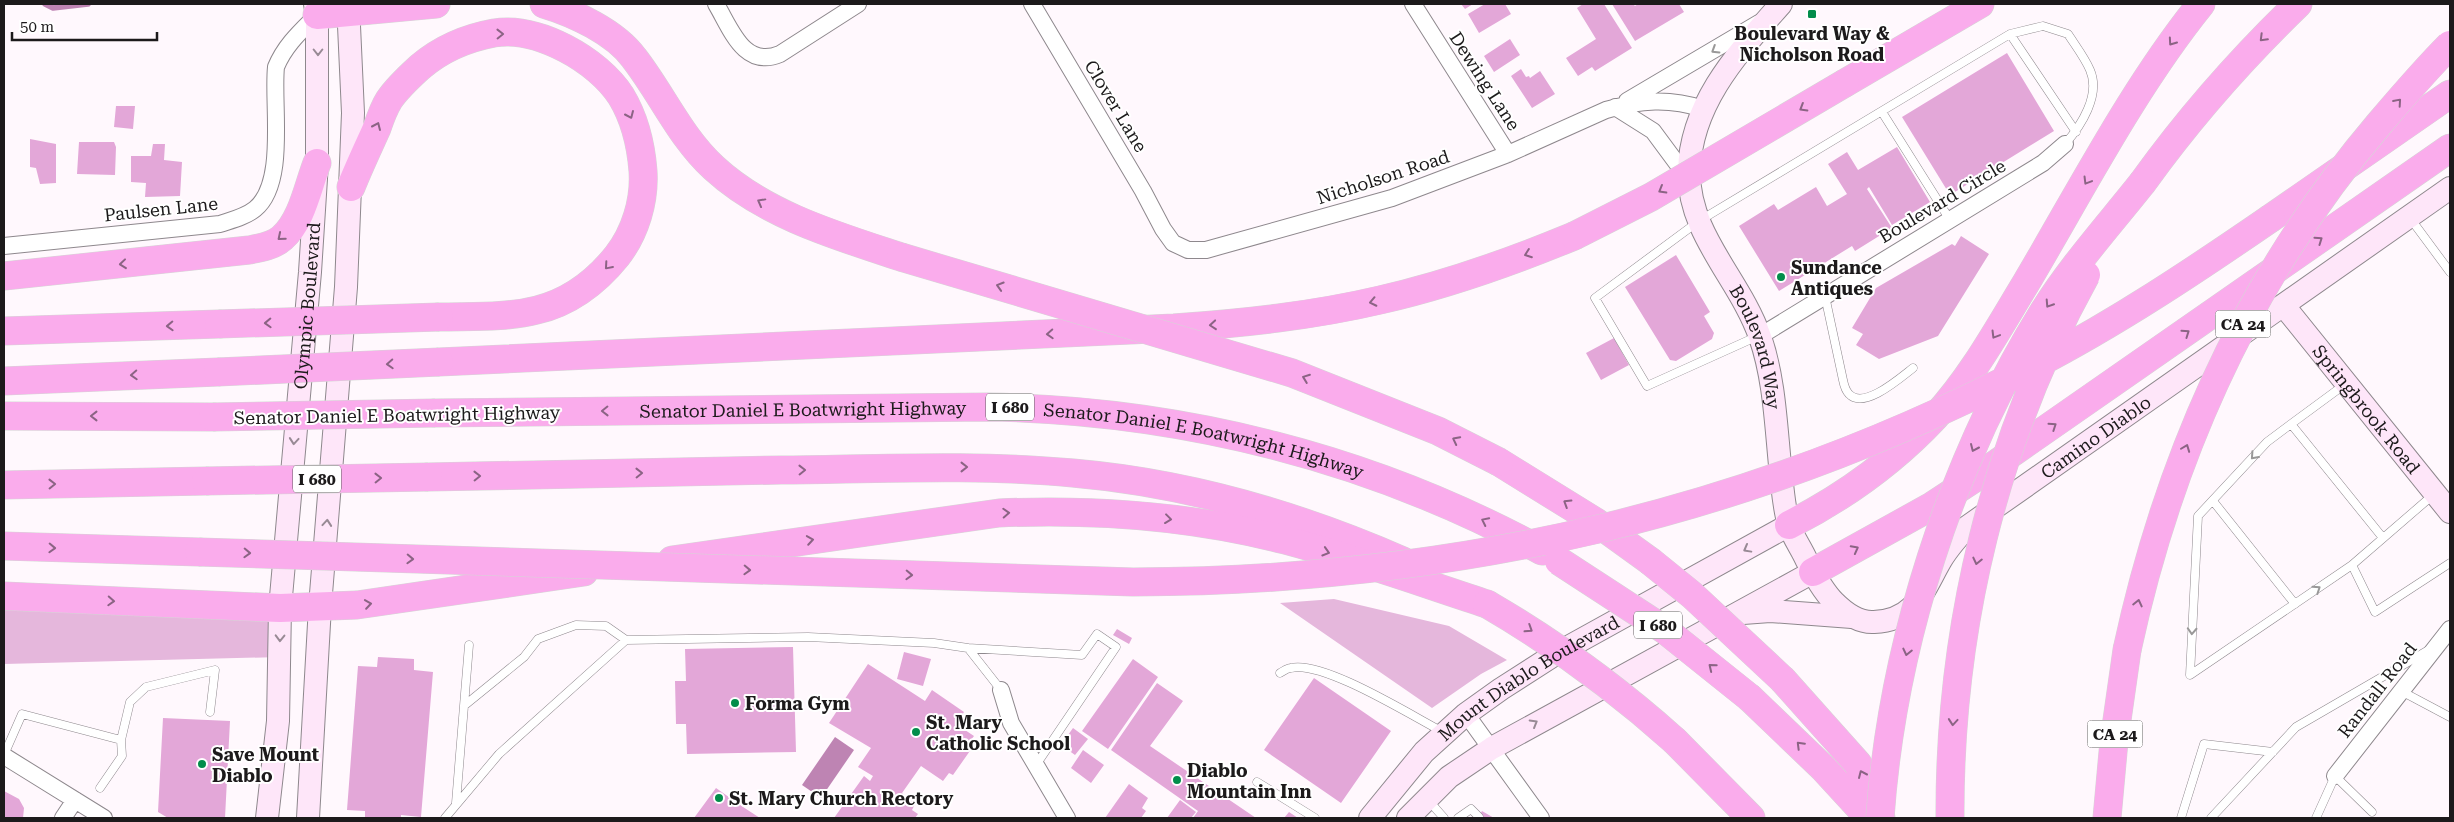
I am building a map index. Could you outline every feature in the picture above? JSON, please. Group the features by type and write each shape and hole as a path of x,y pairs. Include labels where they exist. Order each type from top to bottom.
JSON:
{"highway":[{"path":"316,9 436,4"},
{"path":"544,4 573,13 610,36 633,56 686,137 699,153 730,182 754,198 784,214 901,257 1292,373 1438,431 1500,462 1596,522 1650,561 1692,595 1783,680 1858,764 1881,818"},
{"path":"4,381 1174,328 1257,320 1339,309 1419,290 1498,265 1574,236 1651,197 1980,4"},
{"path":"1790,525 1828,505 1881,468 1916,436 1952,397 1993,338 2152,72 2201,4"},
{"path":"1881,818 1883,776 1910,636 1935,550 1965,468 2001,390 2041,316 2065,280 2216,88 2298,4"},
{"path":"4,332 439,317 536,311 582,290 610,265 625,244 635,224 644,183 641,148 636,129 621,96 610,82 588,61 556,44 526,35 496,33 463,41 434,55 411,74 389,100 351,187"},
{"name":"CA 24","path":"2107,818 2114,741 2127,650 2151,552 2171,489 2203,405 2235,338 2298,231 2344,167 2395,104 2450,45"},
{"path":"4,546 1132,582 1218,581 1302,577 1388,568 1471,556 1595,530 1678,509 1783,475 1879,439 1956,404 2071,346 2177,282 2450,94"},
{"path":"1812,572 1932,506 1993,466 2450,148"},
{"path":"4,276 249,250 267,246 282,238 293,224 317,163"},
{"path":"1950,818 1952,739 1960,658 1976,568 1997,486 2025,407 2058,329 2097,255 2143,182"},
{"name":"Senator Daniel E Boatwright Highway","path":"4,416 213,417 987,407 1114,414 1242,437 1354,469 1409,489 1480,519 1559,560 1665,630 1750,698 1817,762 1869,818"},
{"name":"I 680","path":"4,485 946,467 1083,474 1185,490 1284,515 1377,549 1487,604 1521,624 1590,671 1675,741 1751,818"},
{"path":"4,596 280,608 356,605 932,521 999,513 1051,511 1154,517 1263,535 1326,552 1487,604"}],"main road":[{"name":"Olympic Boulevard","path":"308,818 320,606 346,287 351,187 353,113 348,8"},
{"name":"Olympic Boulevard","path":"267,818 278,721 280,608 310,272 317,163 316,9"},
{"name":"Boulevard Way","path":"1776,10 1725,72 1704,109 1693,143 1690,180 1693,202 1699,221 1712,249 1746,304 1760,336 1768,370 1784,497 1790,525"},
{"name":"Camino Diablo","path":"1790,525 1812,572 1827,595 1852,617 1871,623 1889,620 1908,611 1921,598 1940,561 1952,543 1967,527 2450,188"},
{"name":"Springbrook Road","path":"2284,306 2450,512"},
{"name":"Mount Diablo Boulevard","path":"1370,818 1424,752 1466,714 1554,655 1790,525"},
{"name":"Mount Diablo Boulevard","path":"1408,818 1449,777 1492,748 1812,572"},
{"path":"1740,613 1770,611 1852,617"}],"street":[{"path":"716,4 742,47 753,55 768,58 780,54 858,4"},
{"name":"Clover Lane","path":"1032,4 1143,190 1163,229"},
{"name":"Dewing Lane","path":"1412,4 1508,154"},
{"name":"Paulsen Lane","path":"4,246 220,224 239,218 256,208 267,195 273,177 276,67 281,54 316,9"},
{"name":"Nicholson Road","path":"1163,229 1173,242 1188,250 1206,250 1383,201 1508,154 1615,107 1776,10"},
{"name":"Nicholson Road","path":"1615,107 1637,102 1663,101 1704,109"},
{"name":"Boulevard Way","path":"1615,107 1654,131 1690,180"},
{"name":"Boulevard Circle","path":"1760,336 2043,163 2070,138"},
{"name":"Randall Road","path":"2335,776 2450,629"},
{"path":"1001,690 1012,723 1067,818"},
{"path":"1466,714 1541,818"},
{"path":"4,756 104,818"},
{"path":"63,818 75,800"}],"lane":[{"path":"1760,336 1647,386 1595,298 1699,221 2010,34 2043,26 2068,34 2090,70 2094,87 2090,103 2070,138"},
{"path":"2010,34 2070,138"},
{"path":"1882,112 1950,220"},
{"path":"2409,216 2450,272"},
{"path":"1825,296 1843,380 1848,393 1853,398 1860,400 1872,397 1914,368"},
{"path":"2346,384 2267,442 2198,516 2190,675 2352,565 2435,493"},
{"path":"2290,424 2383,538"},
{"path":"2213,501 2294,604"},
{"path":"2352,565 2375,612 2450,563"},
{"path":"465,705 524,657 538,639 576,625 606,626 626,640 808,637 934,643 968,648 1082,655 1097,634 1116,647 1036,765"},
{"path":"445,818 499,754 626,640"},
{"path":"456,803 469,644"},
{"path":"2211,818 2296,727 2438,644"},
{"path":"968,648 1001,690"},
{"path":"1280,673 1290,668 1302,667 1342,677 1445,733"},
{"path":"100,788 122,756 121,740 130,702 146,687 215,670 210,712"},
{"path":"2401,691 2450,717"},
{"path":"4,756 22,714 121,740"},
{"path":"2180,818 2204,744 2273,752"},
{"path":"2316,818 2335,776 2372,812"},
{"path":"1257,782 1315,818"},
{"path":"1427,799 1444,818"},
{"path":"1458,818 1471,809 1479,817"}],"shaded area":[{"path":"4,596 280,608 280,657 4,664"},
{"path":"1334,599 1449,626 1507,660 1481,674 1432,708 1280,603"},
{"path":"835,737 854,750 821,798 802,785"}],"building":[{"path":"1461,4 1473,4 1465,9"},
{"path":"1485,4 1505,4 1511,14 1479,33 1468,14"},
{"path":"1583,4 1604,4 1632,48 1595,71 1592,67 1578,76 1566,58 1596,39 1577,8"},
{"path":"1612,4 1633,4 1635,6 1638,4 1679,4 1684,12 1635,41"},
{"path":"1510,39 1520,55 1494,72 1484,56"},
{"path":"2007,53 2054,131 1950,195 1902,117"},
{"path":"1521,69 1526,77 1529,76 1530,78 1540,71 1555,94 1532,108 1511,76"},
{"path":"116,106 135,106 133,129 114,127"},
{"path":"30,139 56,144 56,183 40,184 36,168 30,167"},
{"path":"79,142 114,142 116,147 115,175 77,174"},
{"path":"153,144 165,144 164,160 182,162 180,196 145,197 146,183 131,182 131,156 151,156"},
{"path":"1897,147 1930,202 1892,225 1869,187 1867,189 1892,228 1855,251 1852,246 1779,291 1739,226 1774,204 1778,210 1816,187 1827,206 1847,194 1828,164 1847,152 1858,170"},
{"path":"1961,236 1989,254 1938,336 1879,359 1856,345 1863,334 1852,328 1876,288 1952,244 1955,246"},
{"path":"1676,255 1710,312 1704,316 1714,333 1712,339 1676,361 1670,360 1625,287"},
{"path":"1614,338 1629,365 1601,380 1586,353"},
{"path":"1117,629 1132,638 1129,644 1113,635"},
{"name":"Forma Gym","path":"793,647 796,752 687,754 686,724 676,724 675,681 686,681 685,649"},
{"path":"904,652 931,659 923,686 897,679"},
{"path":"378,657 414,659 414,670 433,672 421,817 401,815 401,818 365,818 365,811 347,810 358,666 377,667"},
{"path":"1133,659 1158,677 1108,749 1082,731"},
{"path":"868,664 925,701 932,690 964,712 956,724 974,736 967,745 972,748 953,775 949,773 943,781 921,766 902,793 915,804 912,810 918,814 915,818 834,818 864,776 870,781 873,776 858,767 871,748 829,723"},
{"path":"1314,678 1391,731 1341,803 1264,750"},
{"name":"Diablo Mountain Inn","path":"1157,683 1183,701 1150,746 1256,818 1193,818 1198,811 1111,750"},
{"path":"163,718 230,721 225,818 168,818 158,812"},
{"path":"1073,728 1088,739 1075,755 1061,745"},
{"path":"1083,750 1104,765 1091,783 1071,768"},
{"path":"1129,784 1148,798 1142,808 1146,811 1141,818 1105,818"},
{"name":"St. Mary Church Rectory","path":"716,788 743,807 760,818 694,818"},
{"path":"4,791 19,799 24,808 23,818 4,818"},
{"path":"1180,800 1196,812 1191,818 1167,818"},
{"path":"1482,811 1494,818 1478,818"},
{"name":"Diablo Mountain Inn","path":"1289,812 1298,818 1284,818"}],"waterway":[{"path":"45,4 53,8 88,4"}],"place":[{"name":"Boulevard Way & Nicholson Road","path":"1812,14"},
{"name":"Sundance Antiques","path":"1781,277"},
{"name":"Forma Gym","path":"735,703"},
{"name":"St. Mary Catholic School","path":"916,732"},
{"name":"Save Mount Diablo","path":"202,764"},
{"name":"Diablo Mountain Inn","path":"1177,780"},
{"name":"St. Mary Church Rectory","path":"719,798"}]}
